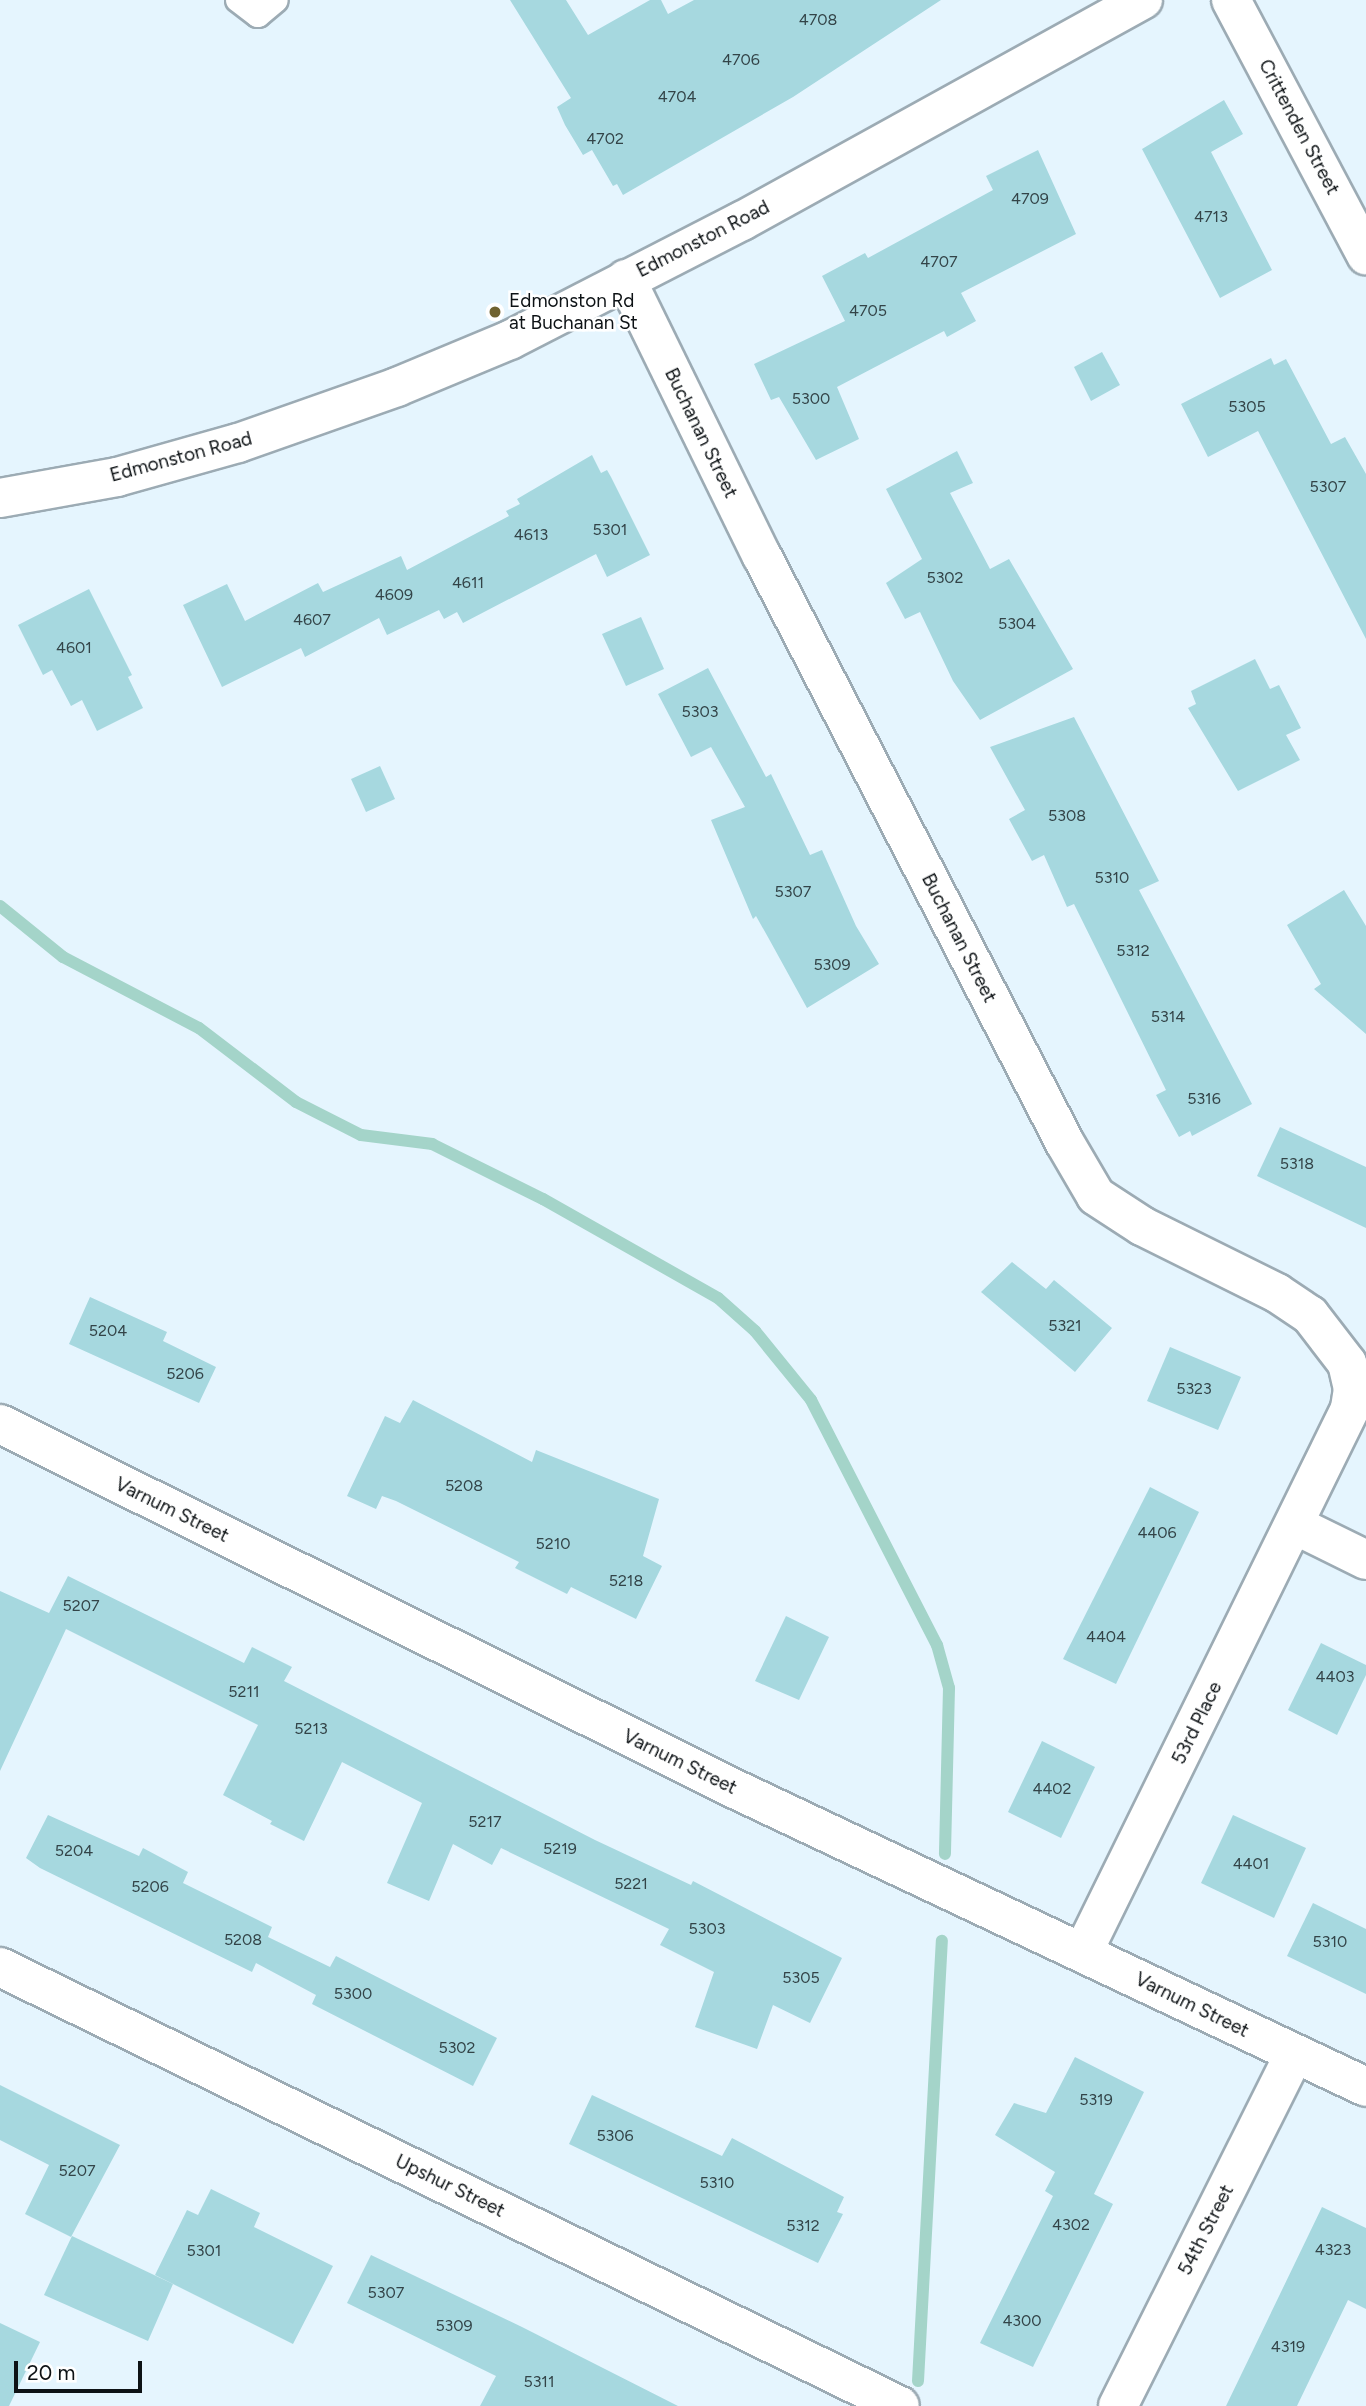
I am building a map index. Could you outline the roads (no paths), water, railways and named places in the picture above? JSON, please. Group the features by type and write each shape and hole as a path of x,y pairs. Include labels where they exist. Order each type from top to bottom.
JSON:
{"street":[{"name":"Edmonston Road","path":"0,498 117,477 250,439 397,387 510,340 742,221 1143,0"},
{"name":"Crittenden Street","path":"1231,0 1366,255"},
{"name":"Buchanan Street","path":"626,279 762,556 1065,1143 1096,1196 1142,1226 1278,1293 1310,1315 1347,1363 1353,1389 1350,1409 1303,1509"},
{"name":"Varnum Street","path":"0,1424 739,1791 1366,2087"},
{"path":"1303,1509 1366,1560"},
{"name":"53rd Place","path":"1083,1952 1303,1509"},
{"name":"Upshur Street","path":"0,1966 900,2406"},
{"name":"54th Street","path":"1118,2406 1294,2054"}],"lane":[{"path":"238,0 258,15 276,0"}],"waterway":[{"path":"0,906 63,957 199,1028 296,1102 361,1135 432,1144 543,1199 718,1298 755,1331 811,1400 937,1645 949,1688 945,1854"},
{"path":"918,2381 942,1941"}],"place":[{"name":"Edmonston Rd at Buchanan St","path":"495,312"}]}
